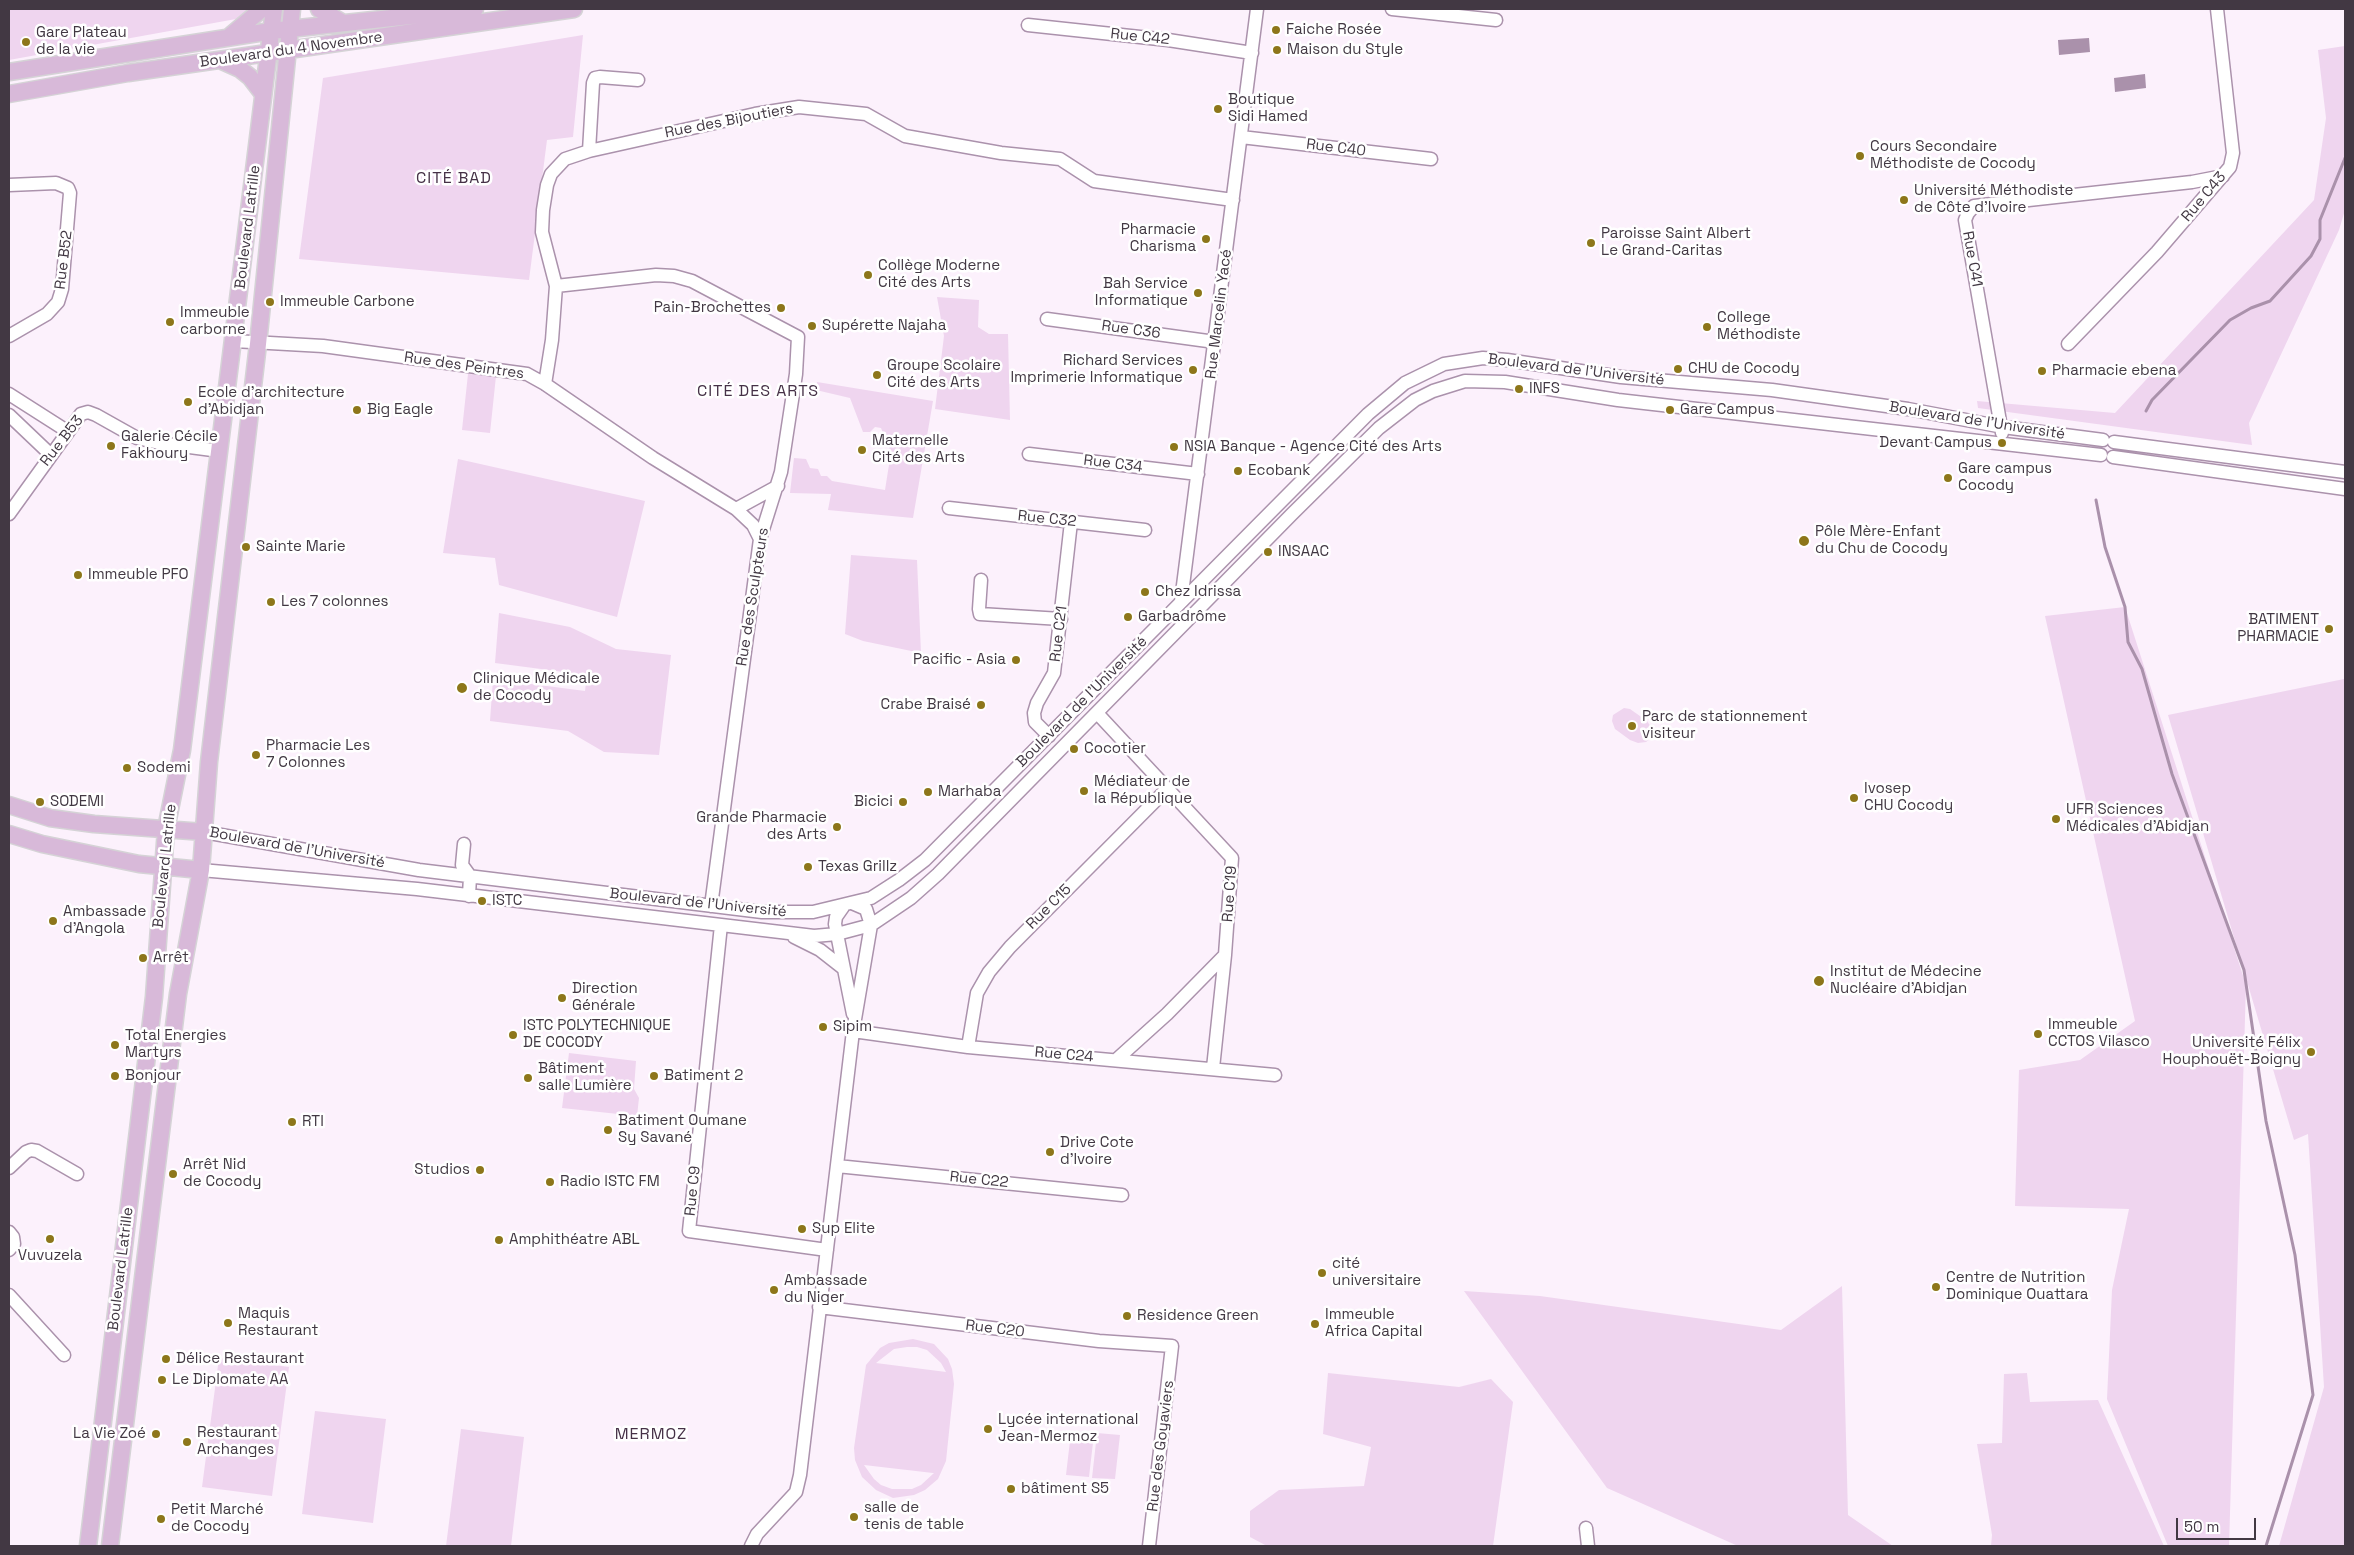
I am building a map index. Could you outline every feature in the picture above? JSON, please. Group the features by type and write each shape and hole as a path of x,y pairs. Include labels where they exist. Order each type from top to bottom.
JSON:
{"main road":[{"path":"228,37 262,9"},
{"name":"Boulevard Latrille","path":"88,1546 154,997 166,829 182,750 274,9"},
{"name":"Boulevard Latrille","path":"110,1546 178,994 201,870 209,762 258,344 292,9"},
{"path":"319,9 343,23"},
{"name":"Boulevard du 4 Novembre","path":"9,72 271,31 475,9"},
{"name":"Boulevard du 4 Novembre","path":"9,94 220,60 574,9"},
{"path":"220,60 245,73 263,94"},
{"path":"260,132 279,134"},
{"name":"Boulevard de l'Université","path":"9,805 50,818 94,824 204,832"},
{"name":"Boulevard de l'Université","path":"9,834 42,844 163,867 201,870"}],"street":[{"name":"Rue Marcelin Yacé","path":"1181,602 1252,53 1256,9"},
{"path":"1392,9 1496,20"},
{"name":"Rue C43","path":"2068,344 2157,252 2230,167 2233,153 2217,9"},
{"name":"Rue C42","path":"1028,25 1168,40 1252,53"},
{"path":"589,151 593,83 595,78 638,80"},
{"name":"Rue des Bijoutiers","path":"545,384 552,340 556,286 542,232 547,185 551,174 564,159 589,151 755,114 799,107 866,114 905,136 1001,153 1060,159 1094,181 1233,200"},
{"name":"Rue C40","path":"1241,136 1431,159"},
{"name":"Rue C41","path":"2002,444 2003,427 1964,220 1968,213 1974,206 2192,182 2223,176"},
{"name":"Rue B52","path":"9,185 56,183 68,188 70,193 62,288 58,302 47,314 9,336"},
{"name":"Rue des Sculpteurs","path":"556,286 656,275 674,276 692,281 798,337 796,374 778,486 760,539 711,906"},
{"name":"Rue C36","path":"1047,318 1215,342"},
{"name":"Rue des Peintres","path":"234,341 258,344 323,346 527,374 545,384 653,458 736,509 753,525 760,539"},
{"name":"Boulevard de l'Université","path":"470,876 782,913 813,912 871,898 887,889 925,860 1368,414 1405,383 1444,364 1483,358 1621,377 1772,390 1908,409 2003,427 2345,472"},
{"path":"1618,400 1621,377"},
{"name":"Boulevard de l'Université","path":"201,870 453,894 814,936 837,934 870,925 911,898 938,874 1379,428 1398,412 1433,391 1465,381 1505,382 1618,400 2102,455 2345,489"},
{"path":"9,394 67,431"},
{"name":"Rue B53","path":"9,514 50,454 81,414 88,412 96,414 137,438 158,444 220,451"},
{"path":"9,415 50,454"},
{"path":"2102,455 2103,440"},
{"path":"2160,463 2162,448"},
{"name":"Rue C34","path":"1029,454 1198,474"},
{"path":"736,509 778,486"},
{"name":"Rue C32","path":"949,508 1145,530"},
{"name":"Rue C21","path":"1049,736 1035,722 1034,713 1036,703 1054,673 1071,522"},
{"path":"981,580 978,609 980,614 1061,619"},
{"path":"1181,602 1194,614"},
{"name":"Rue C19","path":"1096,713 1232,858 1225,955 1213,1068"},
{"name":"Rue C15","path":"968,1047 977,993 989,972 1010,946 1168,788"},
{"name":"Boulevard de l'Université","path":"204,832 459,870"},
{"path":"453,894 464,844"},
{"path":"459,870 470,876 469,896"},
{"path":"751,1546 757,1534 796,1492 800,1475 854,1026 870,925 866,909 848,905 835,920 854,1026"},
{"name":"Rue C9","path":"721,925 689,1230 827,1250"},
{"path":"784,933 815,947 843,968"},
{"path":"1116,1060 1167,1014 1225,955"},
{"name":"Rue C24","path":"854,1026 968,1047 1276,1075"},
{"path":"9,1168 26,1152 31,1150 77,1174"},
{"name":"Rue C22","path":"837,1166 1122,1195"},
{"path":"9,1232 13,1237 14,1244 9,1250"},
{"path":"9,1295 64,1355"},
{"name":"Rue C20","path":"820,1307 1099,1341 1172,1346"},
{"name":"Rue des Goyaviers","path":"1149,1546 1172,1346"},
{"path":"1586,1528 1588,1546"}],"shaded area":[{"path":"9,9 252,9 236,19 9,60"},
{"name":"CITÉ BAD","path":"583,35 573,137 547,140 529,280 299,259 323,78"},
{"path":"2089,38 2090,52 2059,55 2058,40"},
{"path":"2345,46 2345,210 2339,230 2249,423 2252,445 1978,408 1977,401 2115,413 2314,200 2326,118 2318,50"},
{"path":"2145,74 2146,88 2115,92 2114,78"},
{"path":"937,297 979,300 978,327 989,334 1008,334 1010,420 935,409 944,336"},
{"path":"468,374 496,376 490,433 462,430"},
{"path":"817,382 933,401 913,518 828,510 831,494 790,493 794,458 806,459 810,468 818,469 821,476 827,476 832,481 885,490 891,452 881,428 875,427 870,432 863,432 850,398 816,390"},
{"path":"458,459 645,501 617,617 499,585 495,558 443,553"},
{"path":"851,555 917,560 921,653 863,641 845,634"},
{"path":"2125,607 2246,985 2229,1546 2168,1546 2107,1399 2112,1290 2129,1209 2015,1206 2019,1070 2080,1060 2135,1021 2045,616"},
{"path":"499,613 570,627 616,649 671,655 659,755 604,752 568,731 490,721 493,679 585,691 587,675 495,663"},
{"path":"2344,679 2345,1546 2279,1546 2324,1387 2308,1134 2294,1140 2168,715"},
{"path":"1624,708 1630,709 1647,721 1651,727 1650,739 1646,742 1638,743 1630,740 1615,729 1612,721 1613,715"},
{"path":"569,1053 636,1061 634,1089 639,1098 637,1116 562,1108"},
{"path":"1842,1286 1848,1515 1893,1546 1738,1546 1607,1488 1464,1291 1540,1296 1781,1330"},
{"path":"913,1339 934,1344 948,1359 952,1369 954,1384 946,1461 938,1479 925,1490 914,1495 893,1498 876,1490 862,1477 855,1460 854,1448 866,1365 880,1348 889,1343","holes":["907,1347 927,1350 941,1363 946,1372 876,1363 894,1349","864,1465 933,1473 934,1473 921,1485 912,1489 892,1489 881,1485"]},
{"path":"219,1358 289,1367 272,1496 202,1487"},
{"path":"1328,1373 1459,1387 1491,1379 1513,1402 1493,1546 1267,1546 1250,1537 1250,1511 1279,1490 1364,1486 1371,1447 1323,1434"},
{"path":"2027,1373 2030,1402 2098,1400 2164,1546 1991,1546 1992,1535 1977,1444 2002,1443 2004,1374"},
{"path":"315,1411 386,1419 373,1523 302,1514"},
{"path":"461,1429 524,1437 511,1546 446,1546"},
{"path":"1071,1432 1094,1434 1089,1477 1066,1475"},
{"path":"1097,1433 1120,1435 1115,1479 1092,1478"}],"waterway":[{"path":"2146,411 2152,400 2230,320 2251,308 2270,301 2311,256 2320,239 2320,220 2345,158"},
{"path":"2096,500 2105,547 2125,607 2128,642 2142,669 2172,774 2244,970 2266,1121 2295,1255 2313,1395 2266,1546"}],"place":[{"name":"Faiche Rosée","path":"1276,30"},
{"name":"Gare Plateau de la vie","path":"26,42"},
{"name":"Maison du Style","path":"1277,50"},
{"name":"Boutique Sidi Hamed","path":"1218,109"},
{"name":"Cours Secondaire Méthodiste de Cocody","path":"1860,156"},
{"name":"Université Méthodiste de Côte d'Ivoire","path":"1904,200"},
{"name":"Pharmacie Charisma","path":"1206,239"},
{"name":"Paroisse Saint Albert Le Grand-Caritas","path":"1591,243"},
{"name":"Collège Moderne Cité des Arts","path":"868,275"},
{"name":"Bah Service Informatique","path":"1198,293"},
{"name":"Immeuble Carbone","path":"270,302"},
{"name":"Pain-Brochettes","path":"781,308"},
{"name":"Immeuble carborne","path":"170,322"},
{"name":"Supérette Najaha","path":"812,326"},
{"name":"College Méthodiste","path":"1707,327"},
{"name":"CHU de Cocody","path":"1678,369"},
{"name":"Richard Services Imprimerie Informatique","path":"1193,370"},
{"name":"Pharmacie ebena","path":"2042,371"},
{"name":"Groupe Scolaire Cité des Arts","path":"877,375"},
{"name":"INFS","path":"1519,389"},
{"name":"Ecole d'architecture d'Abidjan","path":"188,402"},
{"name":"Big Eagle","path":"357,410"},
{"name":"Gare Campus","path":"1670,410"},
{"name":"Devant Campus","path":"2002,443"},
{"name":"Galerie Cécile Fakhoury","path":"111,446"},
{"name":"NSIA Banque - Agence Cité des Arts","path":"1174,447"},
{"name":"Maternelle Cité des Arts","path":"862,450"},
{"name":"Ecobank","path":"1238,471"},
{"name":"Gare campus Cocody","path":"1948,478"},
{"name":"Pôle Mère-Enfant du Chu de Cocody","path":"1804,541"},
{"name":"Sainte Marie","path":"246,547"},
{"name":"INSAAC","path":"1268,552"},
{"name":"Immeuble PFO","path":"78,575"},
{"name":"Chez Idrissa","path":"1145,592"},
{"name":"Les 7 colonnes","path":"271,602"},
{"name":"Garbadrôme","path":"1128,617"},
{"name":"BATIMENT PHARMACIE","path":"2329,629"},
{"name":"Pacific - Asia","path":"1016,660"},
{"name":"Clinique Médicale de Cocody","path":"462,688"},
{"name":"Crabe Braisé","path":"981,705"},
{"name":"Parc de stationnement visiteur","path":"1632,726"},
{"name":"Cocotier","path":"1074,749"},
{"name":"Pharmacie Les 7 Colonnes","path":"256,755"},
{"name":"Sodemi","path":"127,768"},
{"name":"Médiateur de la République","path":"1084,791"},
{"name":"Marhaba","path":"928,792"},
{"name":"Ivosep CHU Cocody","path":"1854,798"},
{"name":"SODEMI","path":"40,802"},
{"name":"Bicici","path":"903,802"},
{"name":"UFR Sciences Médicales d'Abidjan","path":"2056,819"},
{"name":"Grande Pharmacie des Arts","path":"837,827"},
{"name":"Texas Grillz","path":"808,867"},
{"name":"ISTC","path":"482,901"},
{"name":"Ambassade d'Angola","path":"53,921"},
{"name":"Arrêt","path":"143,958"},
{"name":"Institut de Médecine Nucléaire d'Abidjan","path":"1819,981"},
{"name":"Direction Générale","path":"562,998"},
{"name":"Sipim","path":"823,1027"},
{"name":"Immeuble CCTOS Vilasco","path":"2038,1034"},
{"name":"ISTC POLYTECHNIQUE DE COCODY","path":"513,1035"},
{"name":"Total Energies Martyrs","path":"115,1045"},
{"name":"Université Félix Houphouët-Boigny","path":"2311,1052"},
{"name":"Bonjour","path":"115,1076"},
{"name":"Batiment 2","path":"654,1076"},
{"name":"Bâtiment salle Lumière","path":"528,1078"},
{"name":"RTI","path":"292,1122"},
{"name":"Batiment Oumane Sy Savané","path":"608,1130"},
{"name":"Drive Cote d'Ivoire","path":"1050,1152"},
{"name":"Studios","path":"480,1170"},
{"name":"Arrêt Nid de Cocody","path":"173,1174"},
{"name":"Radio ISTC FM","path":"550,1182"},
{"name":"Sup Elite","path":"802,1229"},
{"name":"Vuvuzela","path":"50,1239"},
{"name":"Amphithéatre ABL","path":"499,1240"},
{"name":"cité universitaire","path":"1322,1273"},
{"name":"Centre de Nutrition Dominique Ouattara","path":"1936,1287"},
{"name":"Ambassade du Niger","path":"774,1290"},
{"name":"Residence Green","path":"1127,1316"},
{"name":"Maquis Restaurant","path":"228,1323"},
{"name":"Immeuble Africa Capital","path":"1315,1324"},
{"name":"Délice Restaurant","path":"166,1359"},
{"name":"Le Diplomate AA","path":"162,1380"},
{"name":"Lycée international Jean-Mermoz","path":"988,1429"},
{"name":"La Vie Zoé","path":"156,1434"},
{"name":"Restaurant Archanges","path":"187,1442"},
{"name":"bâtiment S5","path":"1011,1489"},
{"name":"salle de tenis de table","path":"854,1517"},
{"name":"Petit Marché de Cocody","path":"161,1519"}],"district":[{"name":"CITÉ BAD","path":"454,179"},
{"name":"CITÉ DES ARTS","path":"758,392"},
{"name":"MERMOZ","path":"651,1435"}]}
